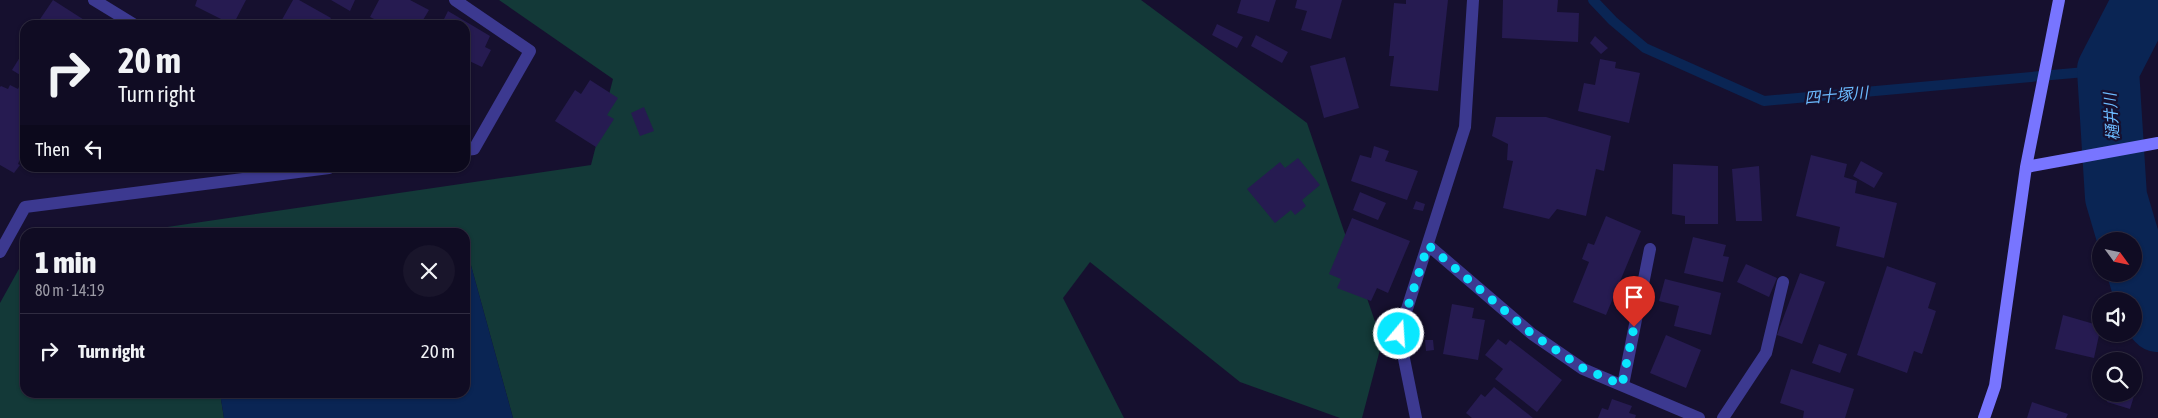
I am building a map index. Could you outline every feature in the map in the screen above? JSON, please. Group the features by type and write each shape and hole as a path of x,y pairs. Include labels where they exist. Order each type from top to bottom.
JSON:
{"street":[{"path":"94,0 127,20"},
{"path":"455,0 530,50 474,149 470,149"},
{"path":"1416,418 1399,334 1465,126 1473,0"},
{"path":"1984,418 1995,386 2026,167 2059,0"},
{"path":"2026,167 2152,144"},
{"path":"0,252 26,207 298,172"},
{"path":"1428,245 1532,334 1583,368 1699,418"},
{"path":"1622,385 1650,249"},
{"path":"1723,418 1766,353 1783,282"}],"green space":[{"path":"499,0 1141,0 1307,123 1382,342 1362,418 1340,418 1240,382 1090,262 1063,298 1124,418 513,418 470,262 470,228 160,228 591,165 613,79"},
{"path":"20,267 20,398 221,398 224,418 0,418 0,303"}],"water":[{"path":"470,262 513,418 224,418 221,398 470,398"}],"building":[{"path":"53,0 84,20 39,20"},
{"path":"197,0 246,0 236,20 223,20 195,6"},
{"path":"293,0 299,0 331,18 330,20 282,20"},
{"path":"331,0 355,0 350,11"},
{"path":"379,0 410,0 429,10 423,20 376,20 370,17"},
{"path":"1241,0 1276,0 1269,22 1237,13"},
{"path":"1297,0 1342,0 1331,39 1301,30 1307,11 1295,8"},
{"path":"1406,0 1448,0 1438,91 1390,86 1394,56 1389,56 1394,3 1406,4"},
{"path":"1503,0 1558,0 1557,12 1579,13 1578,42 1502,38"},
{"path":"448,11 463,20 444,20"},
{"path":"470,24 490,36 485,47 491,50 482,67 470,61"},
{"path":"1217,24 1243,37 1237,48 1212,35"},
{"path":"1256,35 1288,52 1282,63 1251,46"},
{"path":"1595,36 1608,48 1601,54 1590,43"},
{"path":"20,57 20,75 12,70"},
{"path":"1345,57 1359,108 1324,118 1310,66"},
{"path":"1600,59 1616,62 1615,68 1640,73 1629,123 1578,111 1584,83 1595,85"},
{"path":"590,80 618,98 607,115 614,119 596,147 555,121 575,90 581,94"},
{"path":"10,85 18,89 20,85 20,159 18,164 20,165 14,173 0,165 0,87 8,89"},
{"path":"644,107 654,131 640,136 631,113"},
{"path":"1496,117 1546,117 1611,136 1604,171 1596,169 1586,216 1557,209 1549,219 1503,208 1513,161 1507,160 1508,144 1492,136"},
{"path":"1374,146 1389,151 1385,161 1418,171 1407,200 1351,181 1360,155 1371,158"},
{"path":"1811,155 1847,164 1844,177 1857,181 1855,193 1897,203 1884,258 1836,246 1840,227 1796,216"},
{"path":"1298,158 1320,185 1302,200 1306,206 1295,215 1291,210 1275,223 1247,189 1280,162 1285,168"},
{"path":"1861,161 1883,173 1874,188 1853,176"},
{"path":"1673,164 1718,166 1718,224 1685,224 1685,216 1672,214"},
{"path":"1759,166 1762,221 1736,221 1732,169"},
{"path":"1360,192 1386,203 1378,220 1353,210"},
{"path":"1416,201 1425,204 1423,211 1413,209"},
{"path":"1606,216 1641,231 1606,315 1573,302 1589,262 1582,259 1588,243 1594,245"},
{"path":"1352,218 1410,241 1388,293 1377,288 1371,301 1337,288 1341,279 1329,274"},
{"path":"1693,237 1726,245 1723,256 1729,257 1723,282 1684,273"},
{"path":"1746,264 1777,278 1769,297 1737,282"},
{"path":"1887,266 1936,283 1928,308 1936,311 1922,354 1914,351 1907,373 1857,355"},
{"path":"1800,273 1825,282 1802,344 1777,335"},
{"path":"1665,279 1721,293 1711,335 1674,326 1679,306 1659,301"},
{"path":"1452,304 1474,308 1472,318 1485,320 1478,360 1443,354"},
{"path":"2063,315 2092,323 2092,342 2098,342 2095,352 2092,352 2092,358 2055,349"},
{"path":"1666,335 1701,350 1686,388 1650,373"},
{"path":"1498,339 1506,345 1510,340 1562,380 1537,412 1495,379 1503,369 1485,355"},
{"path":"1425,340 1433,340 1434,350 1426,351"},
{"path":"1819,344 1847,354 1840,373 1812,363"},
{"path":"1791,369 1854,389 1845,418 1803,418 1804,411 1780,403"},
{"path":"1494,387 1533,418 1472,418 1466,413 1481,394 1485,397"},
{"path":"1612,399 1632,406 1629,413 1636,415 1635,418 1598,418 1602,408 1608,410"},
{"path":"2032,402 2068,414 2066,418 2027,418"},
{"path":"2107,402 2132,402 2130,409"}],"waterway":[{"name":"四十塚川","path":"1593,0 1613,21 1645,48 1764,101 2108,70"},
{"name":"樋井川","path":"2126,232 2116,197 2108,70 2144,0"},
{"name":"樋井川","path":"2141,282 2150,312 2158,321"}],"route":[{"path":"1399,334 1428,245 1532,334 1583,368 1622,385 1634,327"}]}
